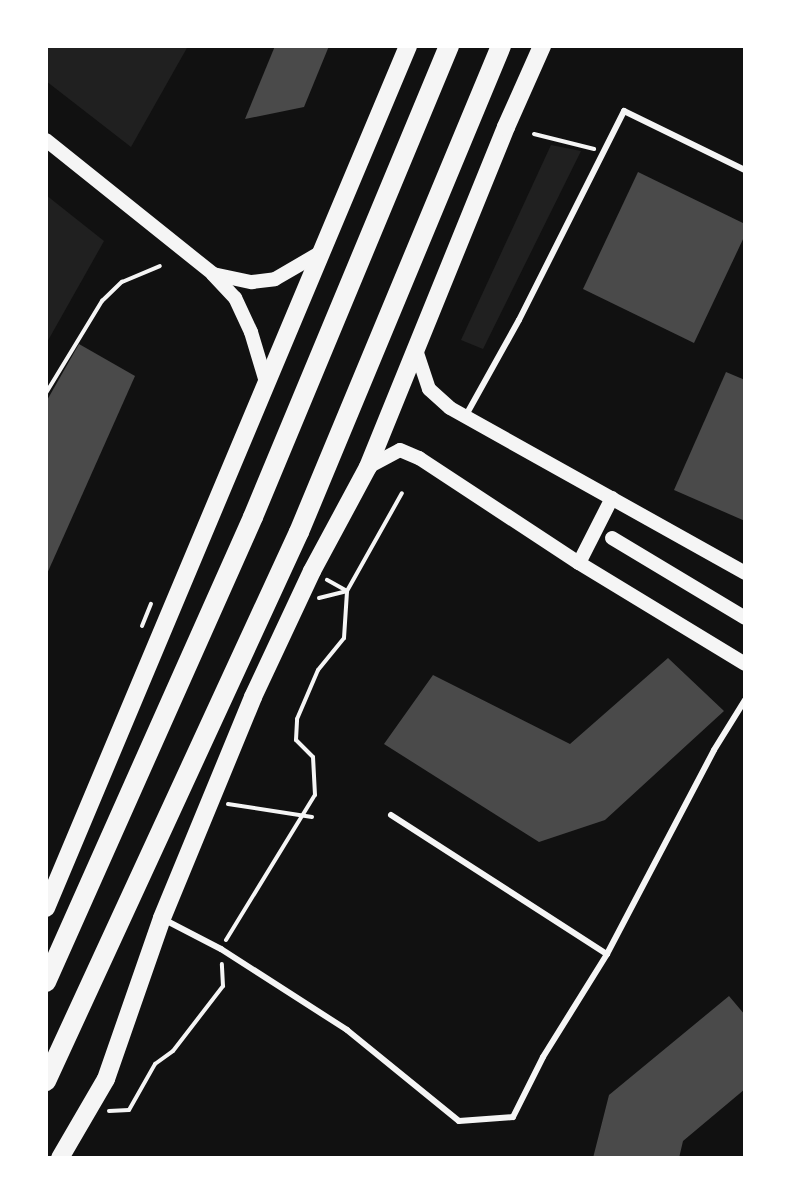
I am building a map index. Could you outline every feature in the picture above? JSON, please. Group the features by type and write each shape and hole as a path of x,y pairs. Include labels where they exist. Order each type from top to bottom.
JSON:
{"highway":[{"path":"46,982 253,517 449,46"},
{"path":"46,1081 299,532 501,46"}],"main road":[{"path":"46,908 318,254 408,46"},
{"path":"60,1158 106,1079 162,918 253,697 312,571 368,467 542,46"}],"street":[{"path":"46,140 213,274 235,298 251,332 266,382"},
{"path":"213,274 252,282 275,279 318,254"},
{"path":"416,350 429,389 465,417 745,573"},
{"path":"368,467 400,450 419,458 579,563 745,664"},
{"path":"579,563 612,498"},
{"path":"612,538 745,618"}],"lane":[{"path":"465,417 606,152 624,111 745,170"},
{"path":"162,918 221,949 347,1030 459,1121 513,1117 543,1057 607,954 714,750 745,700"},
{"path":"391,815 607,954"}],"path":[{"path":"534,134 606,152"},
{"path":"46,393 102,301 122,282 160,266"},
{"path":"87,1113 129,1110 155,1064 173,1051 223,986 221,949 315,795 313,757 296,740 297,719 318,670 344,638 347,591 402,493"},
{"path":"312,571 347,591"},
{"path":"319,598 347,591"},
{"path":"228,804 312,817"}],"shaded area":[{"path":"46,46 188,46 131,147 46,81"},
{"path":"551,145 581,151 483,349 461,340"},
{"path":"46,195 104,241 46,344"}],"building":[{"path":"275,46 329,46 304,107 245,119"},
{"path":"638,172 745,224 745,235 694,343 583,289"},
{"path":"79,344 135,376 46,576 46,402"},
{"path":"726,372 745,380 745,521 674,490"},
{"path":"668,658 724,711 605,820 539,842 384,744 433,675 570,744"},
{"path":"729,996 745,1015 745,1089 683,1141 679,1158 593,1158 609,1095"}]}
